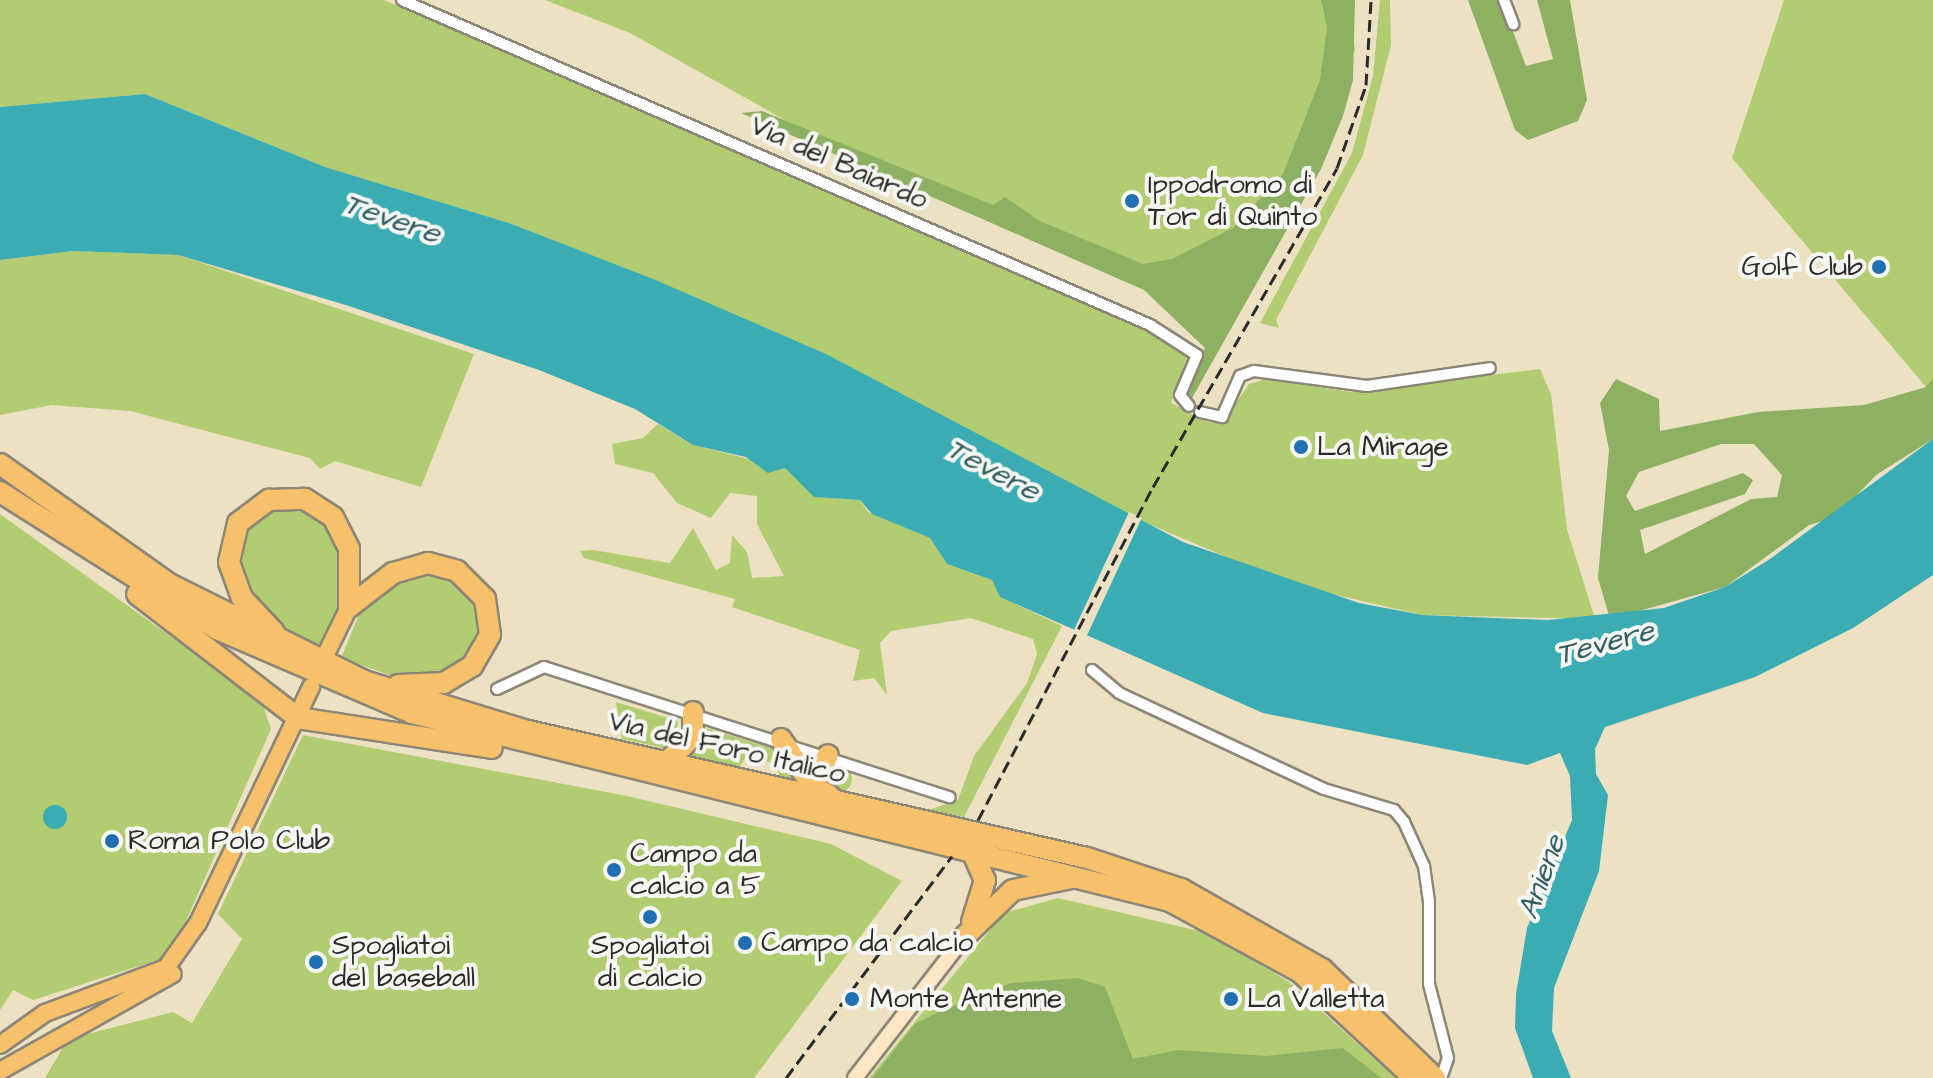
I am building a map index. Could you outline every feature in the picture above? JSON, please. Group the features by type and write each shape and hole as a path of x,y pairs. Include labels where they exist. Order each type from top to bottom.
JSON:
{"highway":[{"name":"Via del Foro Italico","path":"0,464 123,555 364,681 483,719 1107,864 1227,909 1335,979 1435,1078"},
{"name":"Via del Foro Italico","path":"0,492 95,557 217,629 324,679 427,718 557,754 1098,878 1198,914 1286,962 1414,1078"},
{"path":"318,655 257,617 238,591 229,553 242,518 282,497 326,510 349,548 349,607"},
{"path":"95,557 298,718 557,754"},
{"path":"349,607 393,573 428,563 468,578 489,607 488,642 464,673 420,687 364,681"},
{"path":"667,762 693,736 693,712"},
{"path":"781,739 813,787 862,808"},
{"path":"813,787 828,755"},
{"path":"965,936 985,885 971,849"},
{"path":"965,936 1022,885 1098,878"}],"main road":[{"path":"318,655 349,607"},
{"path":"0,1071 32,1048 163,984 185,958 198,923 311,687"},
{"path":"0,1045 28,1023 159,974 198,923"},
{"path":"28,1023 32,1048"}],"street":[{"name":"Via del Baiardo","path":"402,0 1150,325 1197,355 1180,395 1189,406"},
{"path":"1504,0 1513,24"},
{"path":"1200,412 1221,418 1240,376 1254,371 1367,386 1490,368"},
{"name":"Via del Foro Italico","path":"497,689 540,666 781,739 950,797"},
{"path":"1092,670 1119,693 1324,789 1394,810 1404,822 1429,901 1429,984 1448,1058 1441,1078"},
{"path":"855,1078 965,936"}],"green space":[{"path":"0,0 384,0 1144,329 1187,357 1171,403 1207,422 1221,424 1249,384 1266,379 1351,392 1540,369 1551,394 1567,529 1595,619 1422,615 1290,584 1111,508 837,360 509,223 325,167 145,94 0,107"},
{"name":"Ippodromo di Tor di Quinto","path":"545,0 1350,0 1355,51 1220,316 799,128 630,33"},
{"path":"1321,0 1355,0 1353,80 1343,116 1321,169 1192,398 1188,392 1205,348 1144,290 741,113 762,111 993,205 1005,197 1040,221 1143,264 1172,259 1233,228 1283,174 1320,80 1327,27"},
{"path":"1380,0 1390,0 1391,45 1363,155 1276,320 1279,328 1260,323 1352,153 1373,76"},
{"path":"1468,0 1501,0 1526,66 1553,59 1537,0 1570,0 1587,100 1578,121 1528,140 1515,130"},
{"name":"Golf Club","path":"1784,0 1933,0 1933,377 1926,387 1732,158"},
{"path":"73,251 178,255 474,354 421,487 335,461 320,469 310,458 130,411 52,405 0,415 0,260"},
{"path":"1933,377 1933,439 1876,475 1836,517 1809,525 1725,587 1610,619 1598,578 1609,450 1600,403 1616,379 1659,399 1660,431 1758,412 1864,405 1926,387","holes":["1721,444 1754,444 1782,475 1777,497 1751,499 1645,554 1640,530 1745,494 1753,480 1743,473 1635,511 1626,496 1639,472"]},
{"path":"658,424 693,445 785,468 815,497 860,500 868,512 930,538 947,564 992,580 1009,601 1062,626 964,817 929,810 958,800 974,756 1027,683 1037,654 1033,639 971,618 891,631 880,643 887,695 874,678 853,681 860,650 732,607 735,599 584,558 580,551 593,550 670,563 693,528 716,570 730,563 732,535 747,552 752,578 784,576 757,524 757,496 730,493 711,518 677,503 653,473 615,464 612,444 643,438"},
{"path":"307,504 341,537 340,604 317,651 253,606 234,560 241,531 275,506"},
{"name":"Roma Polo Club","path":"0,514 262,702 271,729 178,939 161,959 33,1000 13,990 0,1010"},
{"path":"436,574 458,582 479,611 477,644 459,667 432,679 401,679 341,658 363,605 394,584"},
{"path":"616,702 678,721 675,741 668,749 622,739"},
{"path":"707,728 781,751 794,783 781,779 775,764 747,755 738,769 689,758"},
{"path":"303,735 627,796 831,844 902,881 754,1078 45,1078 68,1039 173,1012 192,1023 242,939 218,914"},
{"path":"839,766 849,769 852,779 849,789 839,792 829,789 826,779 829,769"},
{"path":"1058,898 1208,933 1289,982 1396,1078 869,1078 1004,913"},
{"path":"1078,978 1105,987 1133,1059 1179,1050 1266,1056 1343,1048 1381,1078 872,1078 915,1024 943,1010 1011,983"}],"water":[{"name":"Tevere","path":"145,94 325,167 509,223 653,279 826,354 1183,542 1359,603 1422,615 1548,620 1664,608 1725,587 1770,559 1933,439 1933,575 1853,628 1755,677 1605,727 1595,749 1596,774 1608,795 1599,871 1554,988 1552,1031 1571,1078 1533,1078 1515,1028 1516,994 1527,928 1572,820 1570,776 1560,753 1527,765 1263,713 1000,597 992,580 947,564 930,538 872,514 860,500 814,497 785,468 768,473 746,457 693,445 635,409 539,370 349,306 178,255 73,251 0,260 0,107"},
{"path":"55,805 63,809 67,817 63,825 55,829 47,825 43,817 47,809"}],"pier":[{"path":"1129,512 1142,518 1084,641 1072,635"}],"railway":[{"path":"978,820 1153,487 1337,168 1366,85 1371,0"},
{"path":"786,1078 952,856"}],"place":[{"name":"Ippodromo di Tor di Quinto","path":"1132,201"},
{"name":"Golf Club","path":"1879,267"},
{"name":"La Mirage","path":"1301,447"},
{"name":"Roma Polo Club","path":"112,841"},
{"name":"Campo da calcio a 5","path":"614,870"},
{"name":"Spogliatoi di calcio","path":"650,917"},
{"name":"Campo da calcio","path":"745,943"},
{"name":"Spogliatoi del baseball","path":"316,962"},
{"name":"Monte Antenne","path":"852,999"},
{"name":"La Valletta","path":"1231,999"}],"water label":[{"name":"Aniene","path":"1542,877"}]}
